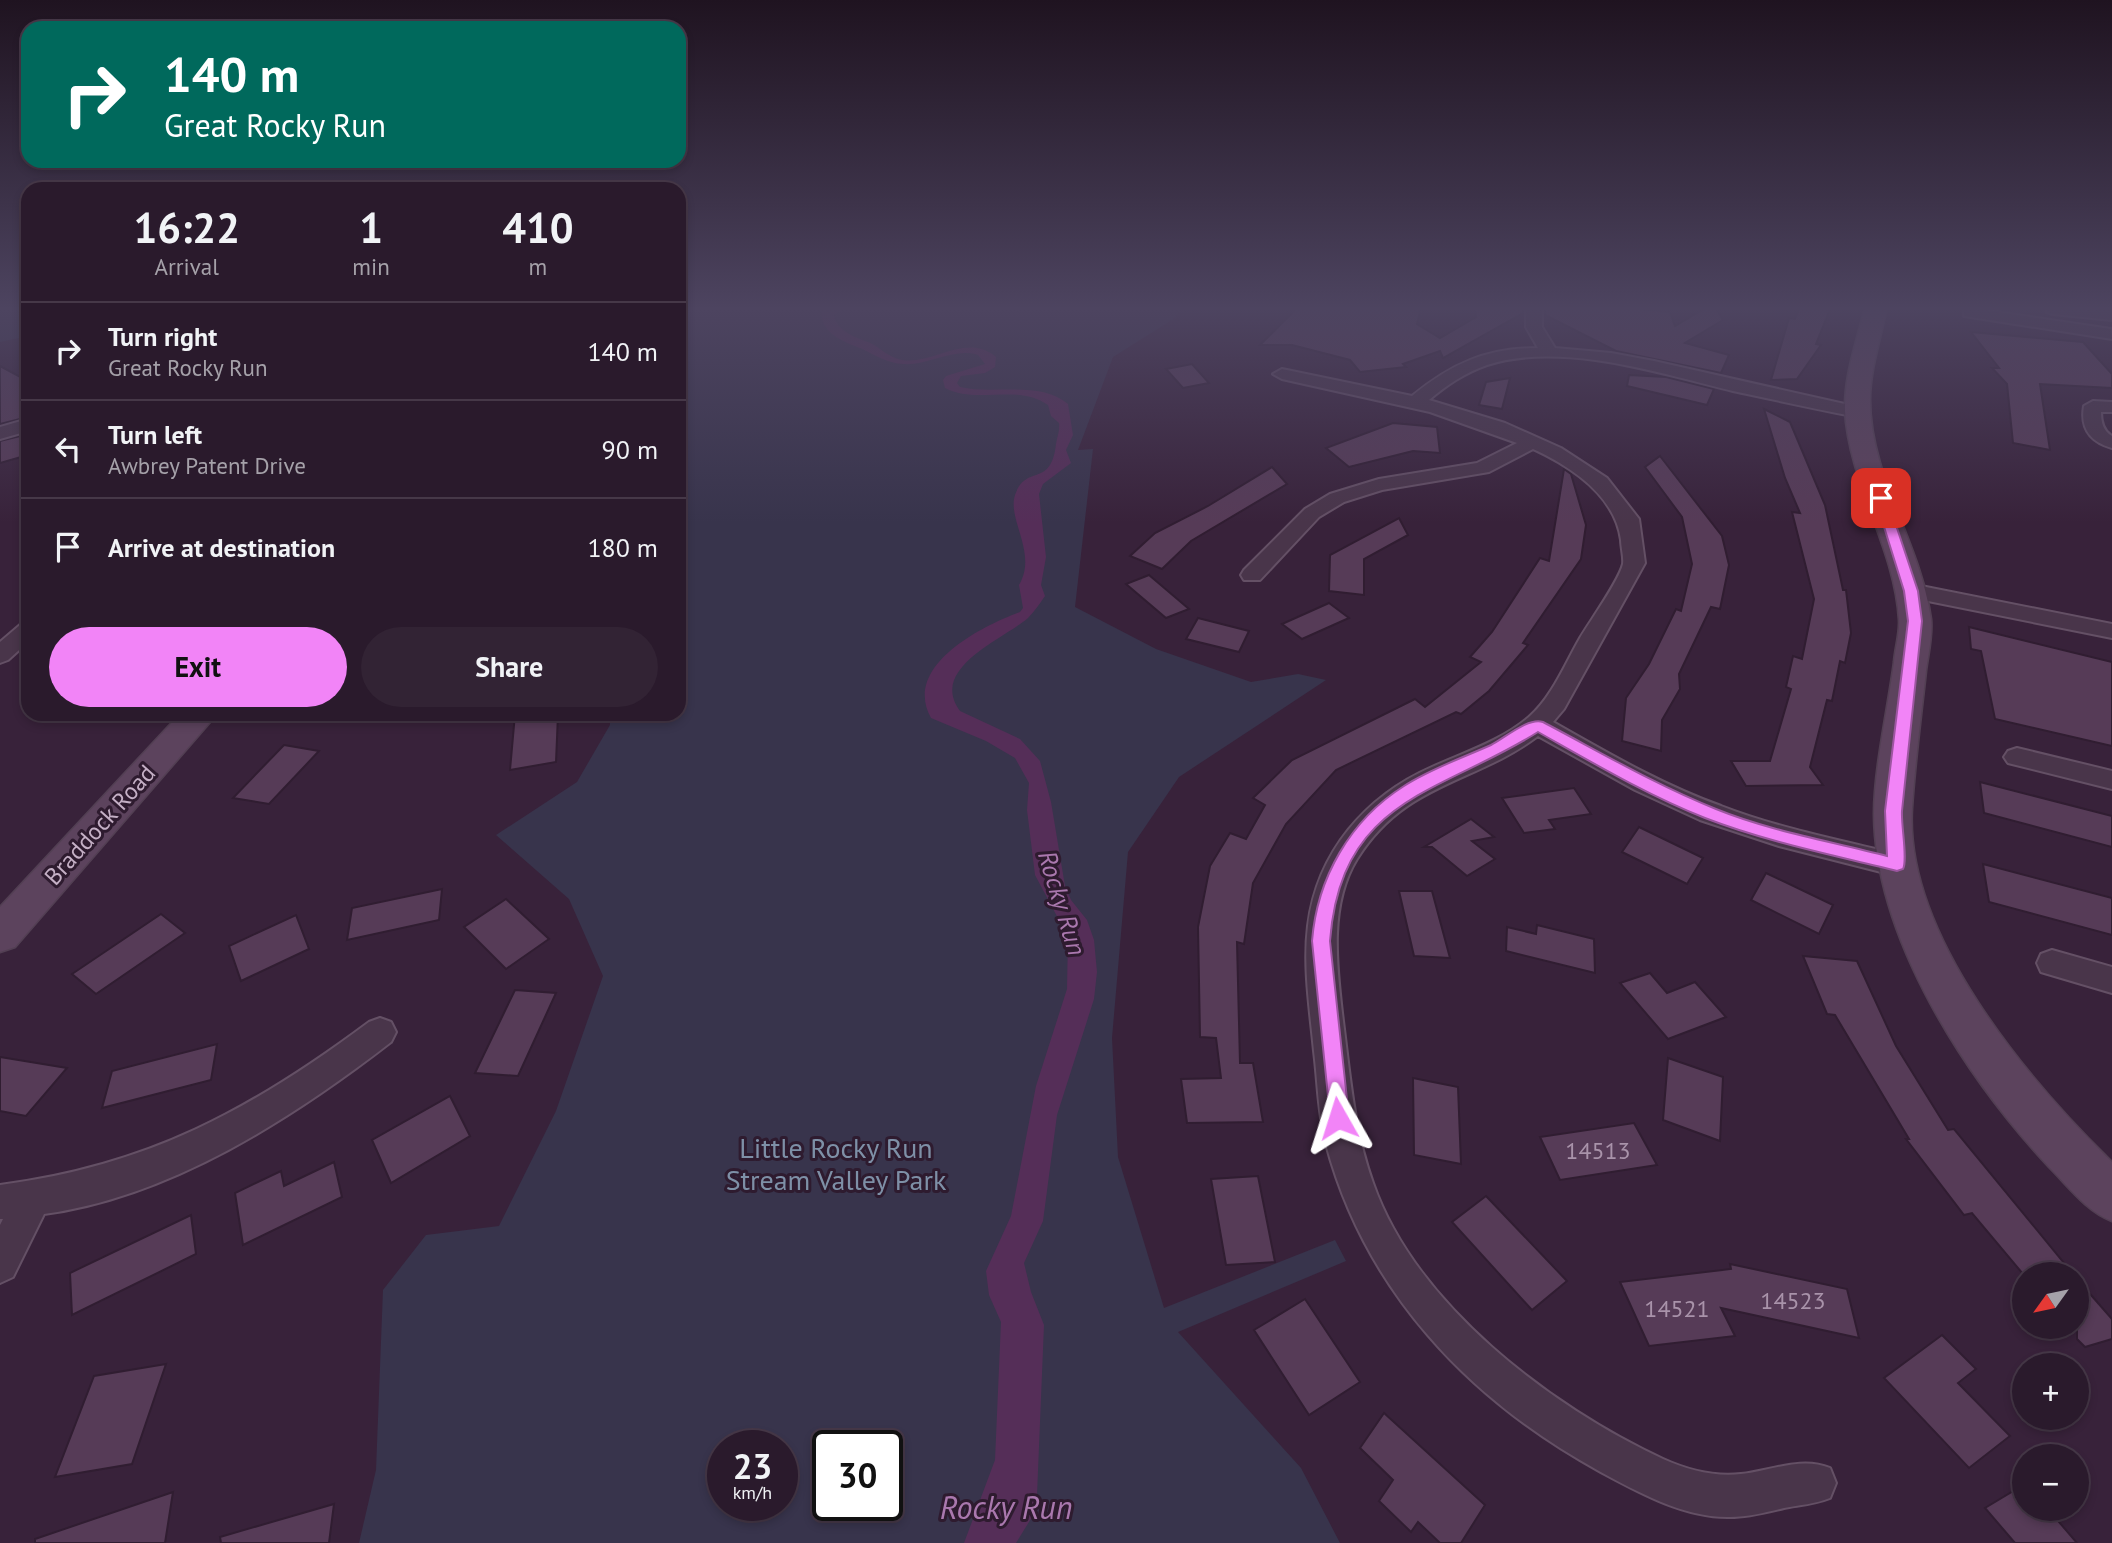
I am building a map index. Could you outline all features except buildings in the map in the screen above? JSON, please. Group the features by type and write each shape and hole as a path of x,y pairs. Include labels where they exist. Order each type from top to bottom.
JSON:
{"street":[{"path":"1311,379 1417,401 1533,442 1582,468 1614,496 1632,524 1636,551 1634,563 1601,626 1552,709 1538,725 1511,742 1411,789 1384,808 1363,830 1340,864 1322,924 1321,941 1338,1118 1350,1168 1381,1239 1413,1288 1478,1362 1565,1431 1630,1465 1689,1489 1727,1496 1815,1483"},
{"path":"1417,401 1433,383 1440,379"},
{"path":"1713,379 1858,412"},
{"path":"1863,379 1858,412 1865,450 1911,591 1915,621 1912,668 1894,811 1893,837 1897,865 1911,908 1937,970 1976,1036 2033,1115 2112,1197"},
{"path":"2112,407 2093,406 2090,417 2095,430 2105,441 2112,443"},
{"path":"0,433 21,427"},
{"path":"1252,575 1312,513 1337,498 1379,485 1482,468 1533,442"},
{"path":"1911,591 2112,631"},
{"path":"0,654 21,636"},
{"name":"Braddock Road","path":"0,935 194,721"},
{"path":"1538,725 1642,782 1711,814 1757,829 1897,865"},
{"path":"2017,757 2112,780"},
{"path":"2052,963 2112,980"},
{"path":"0,1264 16,1201 103,1182 230,1133 298,1093 380,1032"}],"green space":[{"name":"Little Rocky Run Stream Valley Park","path":"686,379 1105,379 1078,450 1093,449 1075,607 1156,649 1251,682 1298,674 1326,680 1179,777 1128,852 1112,1038 1118,1157 1164,1308 1335,1240 1346,1261 1178,1332 1301,1468 1340,1543 359,1543 376,1470 383,1290 426,1235 499,1226 556,1111 603,976 569,899 496,835 577,782 610,721 686,721"}],"water":[{"name":"Rocky Run","path":"959,379 957,383 960,387 973,389 1030,390 1057,397 1068,404 1073,435 1066,450 1071,463 1043,484 1039,494 1046,557 1041,585 1045,596 1028,618 973,656 961,668 954,681 953,696 960,711 1020,739 1040,761 1051,802 1065,886 1071,900 1087,920 1094,940 1097,972 1094,999 1057,1115 1043,1221 1024,1263 1031,1292 1044,1325 1037,1495 1032,1517 1016,1543 964,1543 995,1460 1001,1322 989,1295 986,1271 1011,1216 1036,1086 1067,989 1068,937 1035,875 1027,810 1029,783 1015,758 986,741 931,718 925,699 927,681 936,665 950,651 967,638 1020,612 1023,608 1019,585 1025,561 1015,515 1015,495 1025,480 1049,466 1059,423 1051,416 1048,405 1036,399 1011,394 957,393 945,388 943,380"}],"route":[{"path":"1338,1118 1321,941 1322,924 1340,864 1363,830 1384,808 1411,789 1511,742 1538,725 1642,782 1711,814 1802,842 1897,865 1893,837 1894,811 1912,668 1915,621 1911,591 1881,498"}]}
